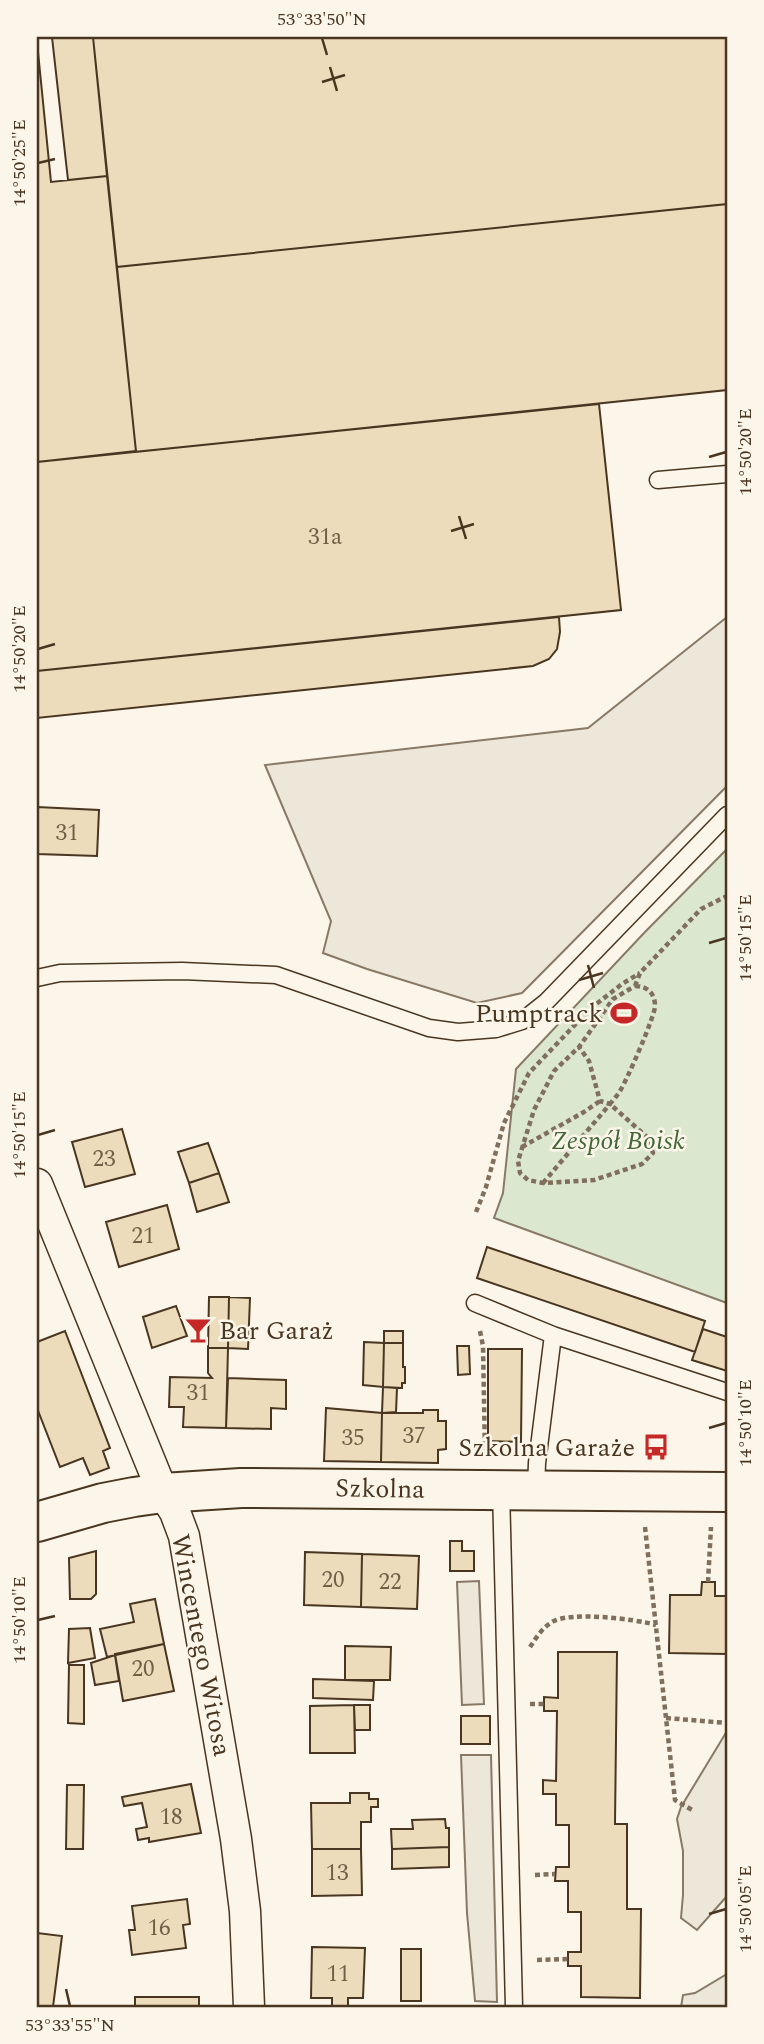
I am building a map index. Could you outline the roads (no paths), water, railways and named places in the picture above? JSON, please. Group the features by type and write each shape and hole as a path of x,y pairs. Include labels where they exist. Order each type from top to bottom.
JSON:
{"street":[{"name":"Wincentego Witosa","path":"37,1184 163,1493 175,1512 184,1536 236,1839 245,1912 249,2007"},
{"name":"Szkolna","path":"37,1522 118,1500 163,1493 507,1482 719,1508"}],"lane":[{"path":"658,480 727,474"},
{"path":"37,978 60,973 182,971 276,975 429,1028 458,1032 496,1029 522,1021 546,1002 727,815"},
{"path":"475,1303 553,1335 727,1392"},
{"path":"514,2007 507,1482 537,1463 553,1335"}],"place":[{"name":"Pumptrack","path":"624,1013"},
{"name":"Bar Garaż","path":"198,1330"},
{"name":"Szkolna Garaże","path":"656,1447"}],"park label":[{"name":"Zespół Boisk","path":"618,1140"}]}
